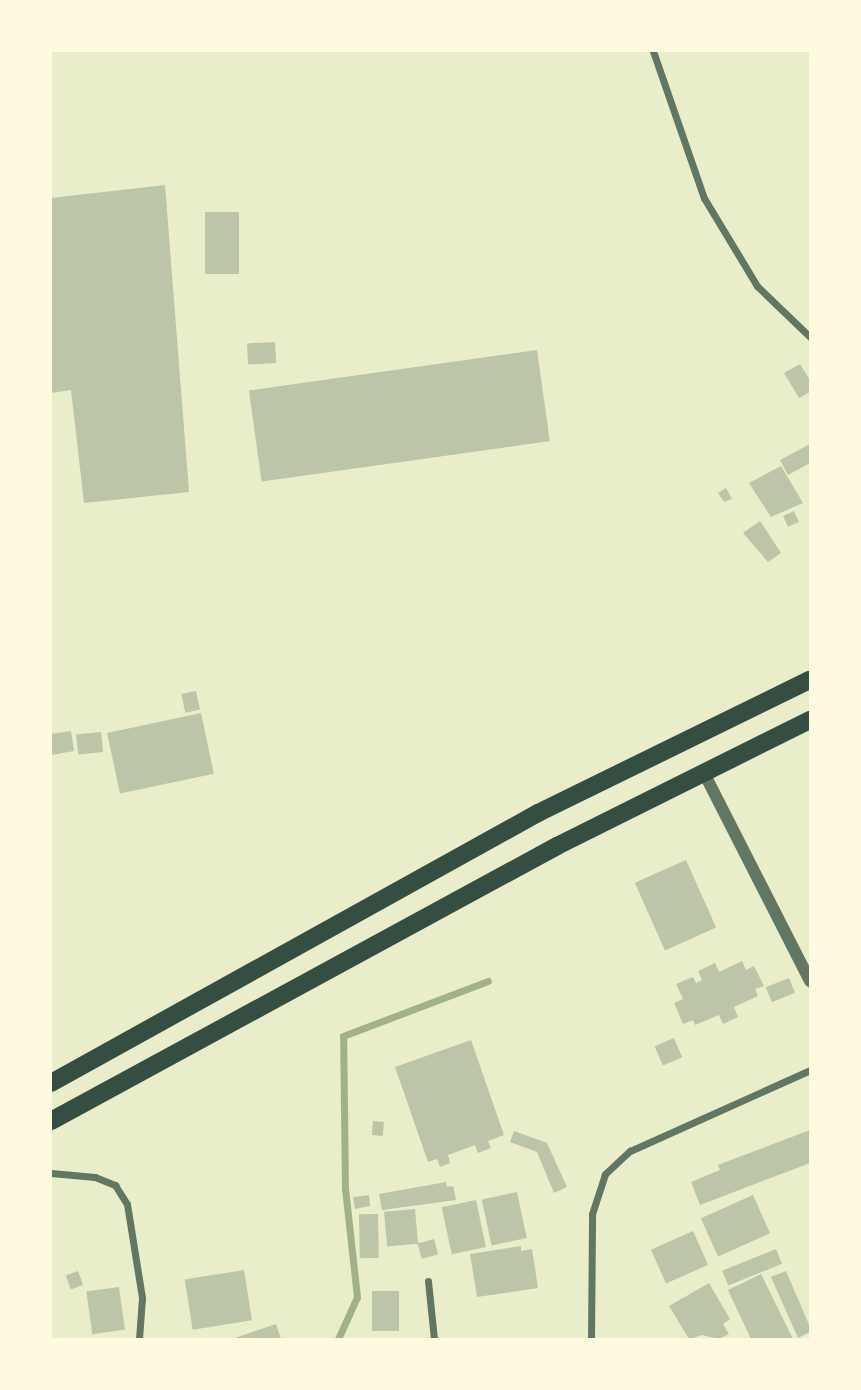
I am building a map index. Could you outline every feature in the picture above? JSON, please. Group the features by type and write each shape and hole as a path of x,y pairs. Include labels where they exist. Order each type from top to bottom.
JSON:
{"highway":[{"path":"51,1083 538,813 810,680"},
{"path":"51,1121 703,771 810,720"}],"street":[{"path":"653,51 704,198 757,286 810,337"},
{"path":"703,771 810,981"},
{"path":"592,1339 592,1214 605,1174 630,1151 810,1070"},
{"path":"51,1173 95,1177 115,1185 127,1204 142,1298 139,1339"},
{"path":"428,1281 435,1339"}],"building":[{"path":"165,185 189,492 84,503 71,390 51,393 51,198"},
{"path":"205,212 239,212 239,274 205,274"},
{"path":"275,342 276,363 248,364 247,343"},
{"path":"537,350 550,441 262,482 249,390"},
{"path":"800,364 810,380 810,392 799,398 784,373"},
{"path":"810,444 810,463 788,475 780,460"},
{"path":"781,466 803,503 771,517 749,483"},
{"path":"726,488 732,499 724,502 718,493"},
{"path":"794,511 799,522 788,527 783,516"},
{"path":"760,521 781,553 768,562 743,533"},
{"path":"196,691 200,710 185,713 181,694"},
{"path":"201,713 214,774 120,794 107,733"},
{"path":"71,731 74,751 51,755 51,734"},
{"path":"101,732 103,752 78,755 76,735"},
{"path":"686,860 716,928 665,950 635,883"},
{"path":"742,961 746,970 754,966 764,986 755,989 758,996 734,1007 738,1017 723,1024 719,1015 695,1025 693,1020 683,1024 674,1003 683,999 676,984 693,977 696,983 702,980 698,971 715,963 719,972"},
{"path":"789,978 795,993 772,1002 766,987"},
{"path":"674,1038 682,1057 663,1066 655,1046"},
{"path":"471,1040 504,1135 488,1141 491,1148 478,1153 475,1145 448,1155 450,1163 440,1167 437,1159 428,1162 395,1067"},
{"path":"373,1121 384,1122 383,1136 372,1135"},
{"path":"810,1130 810,1163 700,1205 691,1182 720,1170 718,1165"},
{"path":"514,1131 547,1143 567,1187 554,1193 537,1152 510,1142"},
{"path":"446,1182 447,1187 453,1186 456,1200 382,1210 379,1194"},
{"path":"517,1192 527,1238 492,1245 482,1199"},
{"path":"369,1195 370,1206 355,1209 353,1197"},
{"path":"753,1195 770,1233 718,1257 701,1218"},
{"path":"476,1200 486,1247 452,1254 442,1207"},
{"path":"415,1209 418,1244 387,1247 384,1212"},
{"path":"359,1214 378,1214 379,1258 360,1258"},
{"path":"693,1231 708,1265 666,1284 651,1250"},
{"path":"434,1239 438,1254 422,1259 418,1243"},
{"path":"521,1246 521,1251 532,1249 538,1288 477,1297 470,1254"},
{"path":"776,1249 782,1264 728,1286 722,1271"},
{"path":"244,1270 252,1320 193,1330 185,1279"},
{"path":"78,1271 83,1285 71,1290 66,1275"},
{"path":"786,1271 810,1327 810,1332 798,1338 771,1277"},
{"path":"761,1274 793,1339 751,1339 728,1290"},
{"path":"709,1283 730,1319 723,1324 729,1334 719,1339 702,1335 689,1339 669,1306"},
{"path":"119,1287 125,1330 92,1334 86,1292"},
{"path":"372,1291 399,1291 399,1331 372,1331"},
{"path":"276,1324 281,1339 232,1339"}],"waterway":[{"path":"338,1339 357,1297 345,1189 343,1036 488,981"}]}
